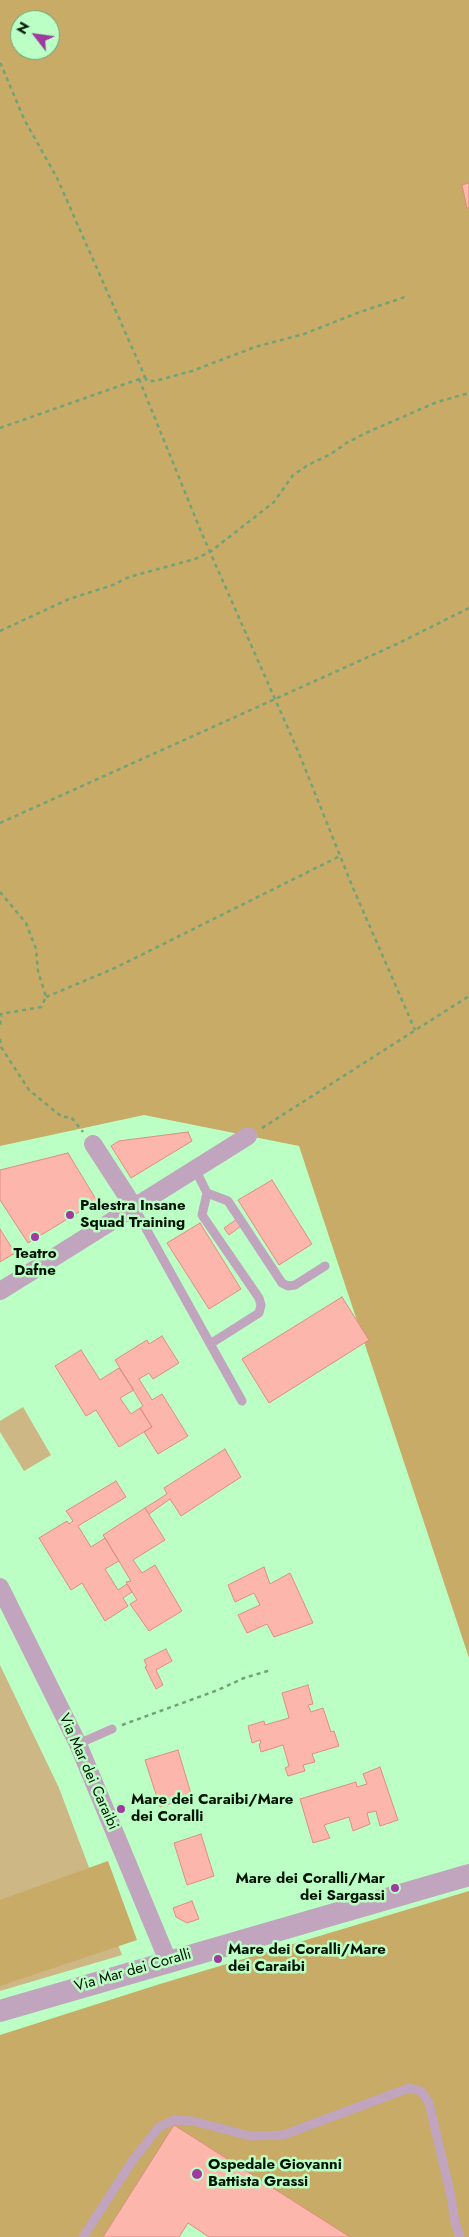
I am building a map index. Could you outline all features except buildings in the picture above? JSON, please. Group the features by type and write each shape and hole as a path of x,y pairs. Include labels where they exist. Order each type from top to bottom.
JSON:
{"street":[{"path":"0,1291 248,1136"},
{"path":"93,1144 134,1207"},
{"name":"Via Mar dei Caraibi","path":"0,1587 78,1744 168,1961"},
{"name":"Via Mar dei Coralli","path":"0,2011 469,1875"}],"lane":[{"path":"195,1169 208,1193 228,1201 282,1283 288,1286 295,1285 325,1266"},
{"path":"208,1193 202,1215 259,1298 261,1305 259,1313 210,1344"},
{"path":"134,1207 242,1401"},
{"path":"78,1744 112,1729"},
{"path":"83,2237 133,2160 159,2127 174,2120 193,2121 250,2136 283,2135 409,2088 421,2091 429,2103 460,2237"}],"path":[{"path":"0,62 24,119 57,178 148,381 192,372 255,347 304,334 408,296"},
{"path":"0,428 145,377"},
{"path":"139,379 210,552 275,699 415,1030"},
{"path":"0,631 69,598 113,585 129,577 195,559 210,552 274,502 292,475 308,465 368,432 437,402 469,393"},
{"path":"0,824 397,644 469,608"},
{"path":"0,1028 1,1014 40,1007 46,997 115,968 340,856"},
{"path":"0,892 26,923 36,949 38,971 46,997"},
{"path":"248,1136 469,996"},
{"path":"0,1039 1,1047 29,1090 62,1117 71,1117 93,1144"},
{"path":"112,1729 218,1690 244,1678 271,1670"}],"shaded area":[{"path":"0,0 469,0 469,1658 299,1146 144,1115 0,1146"},
{"path":"23,1407 51,1455 24,1471 0,1432 0,1421"},
{"path":"0,1665 59,1788 122,1955 0,1991"},
{"path":"108,1861 137,1940 0,1986 0,1900"},
{"path":"469,1891 469,2237 340,2237 177,2134 110,2237 0,2237 0,2035 160,1984"}],"place":[{"name":"Palestra Insane Squad Training","path":"70,1215"},
{"name":"Teatro Dafne","path":"35,1237"},
{"name":"Mare dei Caraibi/Mare dei Coralli","path":"121,1809"},
{"name":"Mare dei Coralli/Mar dei Sargassi","path":"395,1888"},
{"name":"Mare dei Coralli/Mare dei Caraibi","path":"218,1959"},
{"name":"Ospedale Giovanni Battista Grassi","path":"197,2174"}]}
